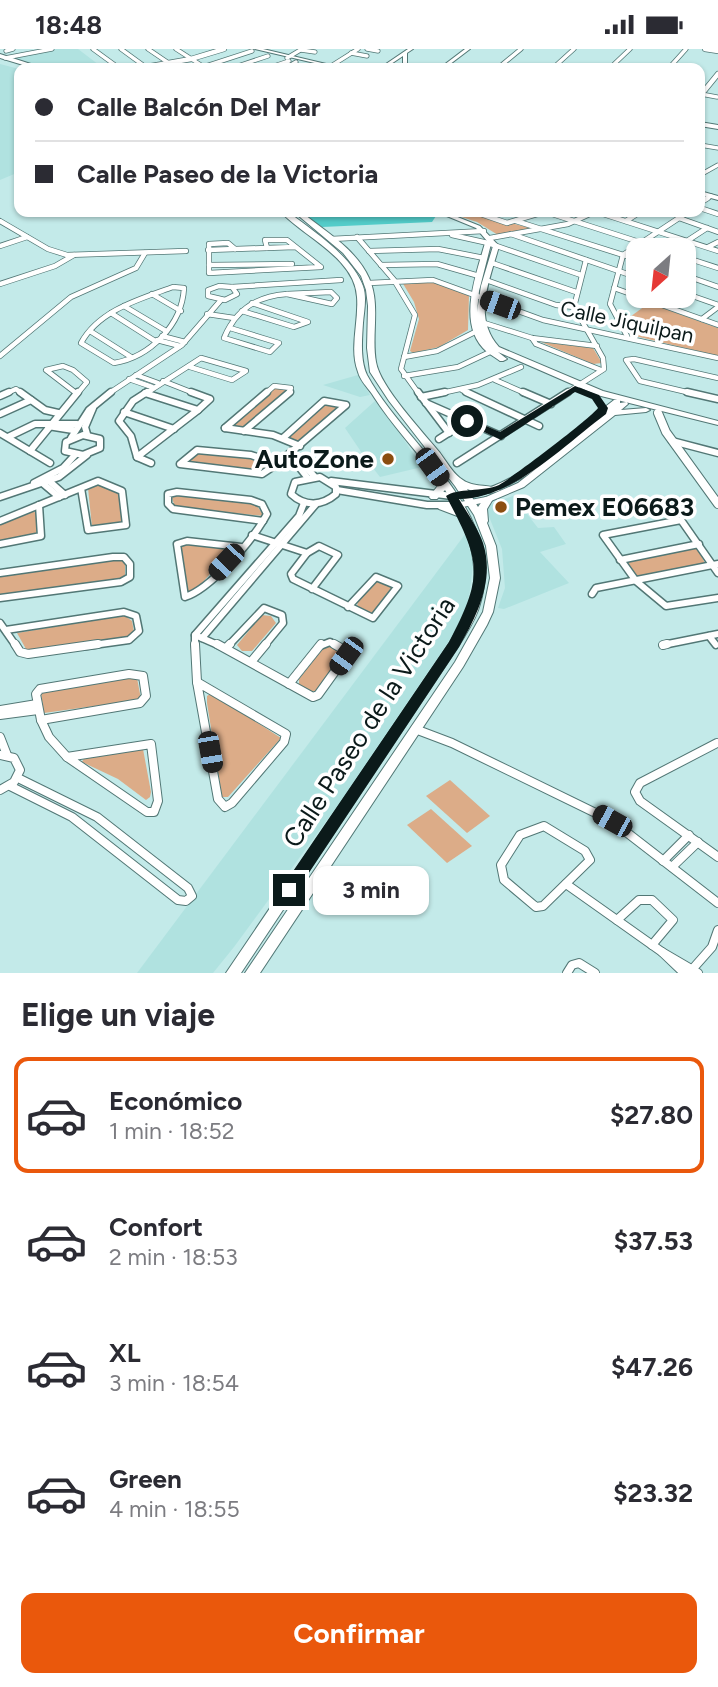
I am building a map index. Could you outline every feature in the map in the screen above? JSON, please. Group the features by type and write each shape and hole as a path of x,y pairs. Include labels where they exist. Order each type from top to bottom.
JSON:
{"main road":[{"path":"254,49 300,63"},
{"path":"254,49 268,56 308,63"},
{"path":"390,63 411,49"},
{"path":"449,63 468,49"},
{"path":"393,61 404,61 405,53"},
{"path":"2,58 20,63"},
{"path":"285,217 336,255"},
{"name":"Calle Paseo de la Victoria","path":"290,217 336,255 355,275 361,290 358,351 362,373 449,482"},
{"path":"305,217 361,268 369,283"},
{"path":"452,217 484,231 492,242 478,297 475,332 490,352 577,387 718,425"},
{"name":"Calle Paseo de la Victoria","path":"252,973 459,664 488,614 494,588 496,566 483,522 462,500 374,372 371,358 372,299 369,283"},
{"path":"478,297 486,340 503,353 596,397 718,425"},
{"path":"596,397 607,413"},
{"path":"462,500 500,490 533,477 620,403"},
{"path":"607,413 646,410"},
{"path":"434,497 449,482 475,489 500,490"},
{"path":"483,522 482,509 488,499 500,490"},
{"path":"462,500 488,499"},
{"name":"Calle Paseo de la Victoria","path":"233,973 454,644 475,604 480,577 477,543 464,515 462,500"},
{"path":"442,507 464,515"},
{"path":"454,644 459,648 459,664"},
{"path":"285,925 280,918 290,895 289,890"}],"street":[{"path":"6,51 13,49"},
{"path":"2,58 52,49"},
{"path":"93,49 112,63"},
{"path":"121,49 138,63"},
{"path":"148,49 168,63 223,49"},
{"path":"176,49 198,63"},
{"path":"215,63 254,49"},
{"path":"280,63 301,49 315,53"},
{"path":"335,63 358,49"},
{"path":"367,49 378,51"},
{"path":"504,63 522,49"},
{"path":"559,63 574,49"},
{"path":"615,63 630,49"},
{"path":"673,63 686,49"},
{"path":"705,49 718,51"},
{"path":"351,53 367,56"},
{"path":"247,63 268,56"},
{"path":"705,90 718,74"},
{"path":"705,146 718,148"},
{"path":"490,217 504,222 530,217"},
{"path":"560,217 626,238"},
{"path":"492,242 511,234 576,222 586,217"},
{"path":"612,217 678,238"},
{"path":"626,221 632,217"},
{"path":"646,238 679,218 718,232"},
{"path":"0,221 54,251 74,255 186,251"},
{"path":"516,221 626,256"},
{"path":"692,238 707,228"},
{"path":"331,239 484,231"},
{"path":"439,233 492,242 580,275"},
{"path":"511,234 626,273"},
{"path":"0,244 25,236"},
{"path":"357,237 394,280 415,315 401,369 449,433"},
{"path":"214,274 321,267 287,240 265,240 267,248"},
{"path":"708,247 718,242"},
{"path":"696,244 718,251"},
{"path":"216,287 209,265 209,247 295,247"},
{"path":"369,251 431,249 488,261 576,292"},
{"path":"0,356 71,297 136,268 145,253"},
{"path":"626,253 623,255 610,304 627,336"},
{"path":"0,284 55,267 74,255"},
{"path":"457,463 577,387 605,364 574,307 580,275 586,260"},
{"path":"696,261 718,268"},
{"path":"209,265 292,264"},
{"path":"382,265 437,264 556,305 574,307"},
{"path":"87,455 75,455 64,449 75,427 93,408 129,379 183,344 221,300 237,294 229,287 227,274"},
{"name":"Calle Jiquilpan","path":"369,283 430,279 544,320 586,327 718,358"},
{"path":"696,279 718,287"},
{"path":"207,314 207,292 216,287 341,280"},
{"path":"176,286 183,287 181,311 160,337 131,357 114,363 86,347 80,340 111,313 152,294 176,286"},
{"path":"614,288 718,325"},
{"path":"230,328 279,345 266,352 229,342 223,337 233,319 252,303 265,295 287,294 331,292 337,297 328,304 287,294"},
{"path":"152,294 181,311"},
{"path":"209,298 221,300"},
{"path":"696,298 718,306 702,319"},
{"path":"242,311 294,327 307,322 306,319 252,303"},
{"path":"124,306 160,337"},
{"path":"111,313 160,337 183,344"},
{"path":"207,314 233,319"},
{"path":"481,322 532,338 597,346"},
{"path":"90,331 131,357"},
{"path":"404,357 437,351 475,332"},
{"path":"532,338 536,344 601,370"},
{"path":"0,350 7,351"},
{"path":"404,376 458,367 490,352"},
{"path":"150,463 137,457 131,436 119,421 124,412 158,384 204,358 246,371 234,380 190,366"},
{"path":"718,378 628,358 626,361 640,380 718,399"},
{"path":"30,451 47,424 86,384 86,380 60,363 46,370 76,393"},
{"path":"423,399 495,380 521,366"},
{"path":"136,375 158,384"},
{"path":"129,379 208,396 210,399 137,457"},
{"path":"495,380 551,404"},
{"path":"244,431 290,393 291,388 274,386 225,428 244,431 282,437 300,446"},
{"path":"0,396 16,389 45,410 58,413"},
{"path":"462,390 539,426"},
{"path":"145,393 198,410"},
{"path":"423,399 501,436"},
{"path":"0,414 31,400"},
{"path":"277,464 251,455 197,450 180,464 257,474 277,464 293,453 346,405 324,401 282,437"},
{"path":"87,435 85,427 93,408"},
{"path":"124,412 174,429"},
{"path":"658,413 672,441 718,503"},
{"path":"439,439 467,421"},
{"path":"8,437 31,425 75,427"},
{"path":"0,433 50,463"},
{"path":"0,497 69,472 102,443 97,437 87,435 71,438"},
{"path":"672,441 718,453"},
{"path":"293,453 310,477"},
{"path":"41,481 70,464 75,455"},
{"path":"285,459 310,477"},
{"path":"337,491 332,499 316,504 293,498 290,489 295,482 310,477 331,481 355,481 462,500"},
{"path":"41,481 62,496"},
{"path":"0,520 40,505 80,488 98,481 122,491 127,523 124,527 89,530 84,495 80,488"},
{"path":"331,481 337,491"},
{"path":"337,491 442,507 462,500"},
{"path":"241,547 187,541 177,544 185,597 197,593 241,547 252,535 264,521 267,514 258,502 177,492 167,496 170,507 179,511 264,521"},
{"path":"279,544 299,516 304,503"},
{"path":"197,682 286,734 284,742 232,803 222,806 218,799 197,682 197,638 316,504"},
{"path":"0,544 41,536 40,505"},
{"path":"718,573 715,564 681,520 603,535 636,581 666,605 718,599"},
{"path":"252,535 307,553"},
{"path":"620,560 699,544"},
{"path":"312,589 338,554 318,546 307,553 291,574 293,579 312,589 348,607 373,618 397,591 396,585 376,577 348,607"},
{"path":"0,573 120,557 127,558 130,564 130,577 121,582 0,598"},
{"path":"592,594 596,589 715,564"},
{"path":"226,648 261,610 270,609 282,615 283,623 251,662"},
{"path":"0,623 20,652 34,653 129,640 139,631 136,616 124,612 6,630"},
{"path":"663,645 718,634"},
{"path":"709,636 716,645"},
{"path":"197,638 226,648 251,662 289,684 310,696 318,695 347,653 330,642 322,643 289,684"},
{"path":"40,720 136,705 146,696 144,676 139,674 40,689 36,694 37,707 40,720 43,729 66,757 143,809 154,812 158,801 154,750 151,744 66,757"},
{"path":"0,712 37,707"},
{"path":"415,729 452,743 591,809 632,836 718,903"},
{"path":"0,737 3,755 19,764 18,778 10,786 0,790"},
{"path":"717,743 635,788 635,795 639,801 718,857"},
{"path":"10,786 72,817 178,900 189,900 191,890 89,813 18,778"},
{"path":"544,826 585,851 590,860 566,884 543,906 536,907 527,902 500,873 506,852 520,835 544,826"},
{"path":"663,861 689,835"},
{"path":"672,867 698,842"},
{"path":"152,879 163,869"},
{"path":"566,884 691,972 715,946 718,930"},
{"path":"617,920 639,901 652,900 673,920 652,945"},
{"path":"567,973 576,963 587,966 596,973"}],"shaded area":[{"path":"57,49 78,49 96,63 28,63 10,58"},
{"path":"0,64 14,68 14,174 0,180"},
{"path":"462,217 487,217 534,229 498,235 477,222"},
{"path":"431,281 469,295 468,330 439,347 413,353 410,351 419,319 414,302 402,282"},
{"path":"642,308 663,308 718,328 718,356 631,335 623,322"},
{"path":"541,342 593,348 602,363 593,364"},
{"path":"358,375 370,395 360,397 323,385"},
{"path":"276,387 287,391 242,429 230,427"},
{"path":"375,401 422,467 380,477 366,459 345,428"},
{"path":"326,403 339,406 301,442 289,438"},
{"path":"198,452 247,458 270,466 261,472 184,463"},
{"path":"96,483 119,493 122,524 92,527 88,488"},
{"path":"174,494 255,503 264,516 175,507 172,498"},
{"path":"513,496 538,528 554,527 566,544 540,552 569,583 504,609 498,608 505,588 502,549 486,509 488,505"},
{"path":"32,510 38,515 36,535 0,542 0,523"},
{"path":"466,533 473,564 470,590 467,607 453,635 338,805 234,947 213,973 137,973"},
{"path":"185,542 232,549 195,591 188,591 181,547"},
{"path":"697,548 705,563 638,577 626,560"},
{"path":"118,559 125,562 125,577 120,579 0,595 0,575"},
{"path":"378,578 393,587 373,615 357,607 358,600"},
{"path":"124,615 132,621 134,632 126,637 32,650 26,649 17,633"},
{"path":"262,615 271,616 276,623 252,651 242,651 237,645"},
{"path":"331,646 343,653 342,656 317,691 308,691 299,685 299,679 324,647"},
{"path":"137,678 141,699 44,713 41,694 45,691"},
{"path":"212,693 281,738 228,797 222,797 207,703 207,696"},
{"path":"143,749 151,792 146,800 118,779 82,762 84,758"},
{"path":"450,780 490,816 467,833 426,796"},
{"path":"431,809 472,846 447,863 407,825"}],"water":[{"path":"307,217 435,217 432,222 322,227"}],"place":[{"name":"AutoZone","path":"388,459"},
{"name":"Pemex E06683","path":"501,507"}],"route":[{"path":"289,890 471,615 480,577 477,543 452,496 475,496 503,487 603,412 603,408 596,397 575,389 501,436 467,421"}]}
